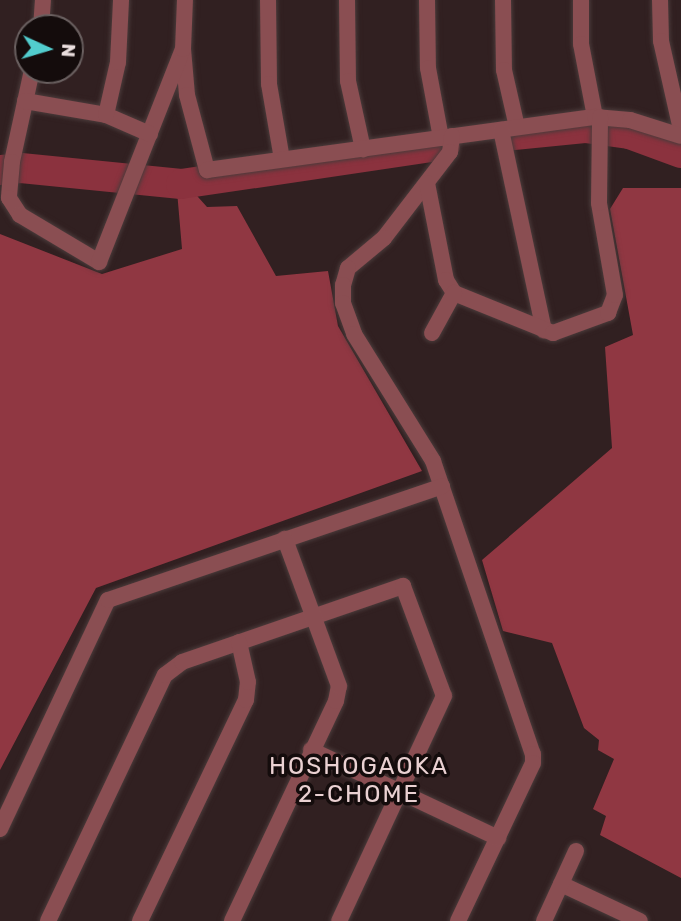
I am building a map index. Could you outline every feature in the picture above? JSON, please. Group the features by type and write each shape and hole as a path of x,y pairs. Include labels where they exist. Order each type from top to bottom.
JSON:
{"street":[{"path":"106,115 118,62 121,0"},
{"path":"185,0 183,49 187,95 207,170 517,127 630,120 681,136"},
{"path":"268,0 269,84 282,159"},
{"path":"347,0 348,81 363,149"},
{"path":"427,0 428,68 450,152 384,237 348,268 343,285 343,303 354,334 433,461 533,754 533,763 458,921"},
{"path":"503,0 504,70 517,127"},
{"path":"427,183 446,280 454,293 552,333 608,313 615,295 600,203 599,124 581,44 581,0"},
{"path":"660,0 661,41 681,130"},
{"path":"29,84 12,167 9,198 20,215 99,262 183,49"},
{"path":"25,100 106,115 150,134"},
{"path":"500,130 544,330"},
{"path":"432,333 454,293"},
{"path":"0,830 108,600 442,486"},
{"path":"232,921 336,701 339,686 285,539"},
{"path":"48,921 165,675 182,662 403,586 444,696 339,921"},
{"path":"140,921 246,700 248,682 239,642"},
{"path":"311,750 498,838"},
{"path":"544,921 576,850"},
{"path":"561,884 640,921"}],"shaded area":[{"path":"190,188 207,207 237,206 276,276 328,271 338,326 422,471 96,588 0,770 0,234 102,274 182,249 177,191"},
{"path":"623,188 681,188 681,878 600,835 606,816 593,809 614,759 598,750 599,740 584,728 552,643 503,631 482,560 612,448 605,347 633,335 610,209"}],"waterway":[{"path":"514,135 585,128 629,134 681,153"},
{"path":"0,170 21,168 181,184 445,145"}],"district":[{"name":"HOSHOGAOKA 2-CHOME","path":"359,781"}]}
